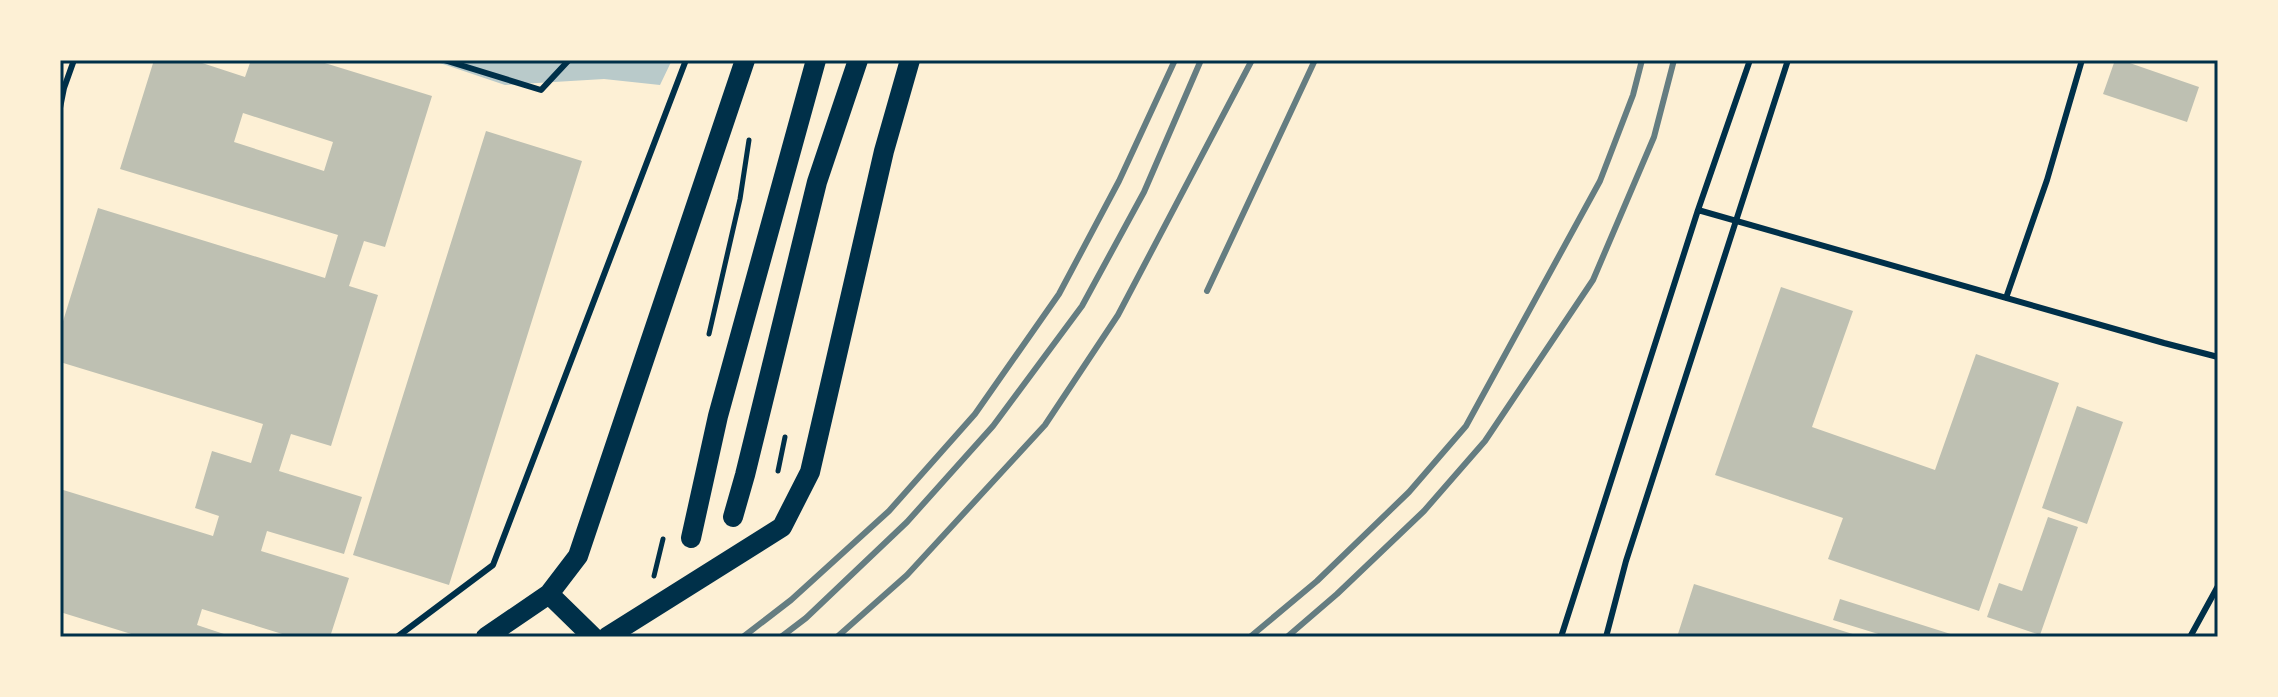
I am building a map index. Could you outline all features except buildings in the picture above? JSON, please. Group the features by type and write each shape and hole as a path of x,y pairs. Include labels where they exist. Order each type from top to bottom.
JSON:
{"main road":[{"path":"486,637 549,594 578,556 745,60"},
{"path":"691,538 718,416 816,60"},
{"path":"733,517 817,182 858,60"},
{"path":"607,637 782,527 810,472 884,151 910,60"},
{"path":"549,594 593,637"}],"lane":[{"path":"60,108 74,60"},
{"path":"444,60 541,90 569,60"},
{"path":"397,637 493,565 686,60"},
{"path":"1561,637 1698,210 1750,60"},
{"path":"1606,637 1626,561 1788,60"},
{"path":"2006,298 2047,180 2082,60"},
{"path":"1698,210 2218,357"},
{"path":"2190,637 2218,586"}],"path":[{"path":"708,339 740,199 750,137"},
{"path":"645,615 666,524"}],"shaded area":[{"path":"431,60 672,60 660,85 604,79 505,85"}],"railway":[{"path":"743,637 791,600 889,511 975,414 1059,294 1119,181 1175,60"},
{"path":"781,637 806,618 907,522 993,426 1082,306 1144,192 1201,60"},
{"path":"837,637 907,575 1045,425 1118,315 1252,60"},
{"path":"1207,291 1315,60"},
{"path":"1250,637 1317,581 1409,492 1466,426 1600,181 1633,95 1642,60"},
{"path":"1287,637 1424,511 1485,441 1593,280 1654,137 1674,60"}]}
